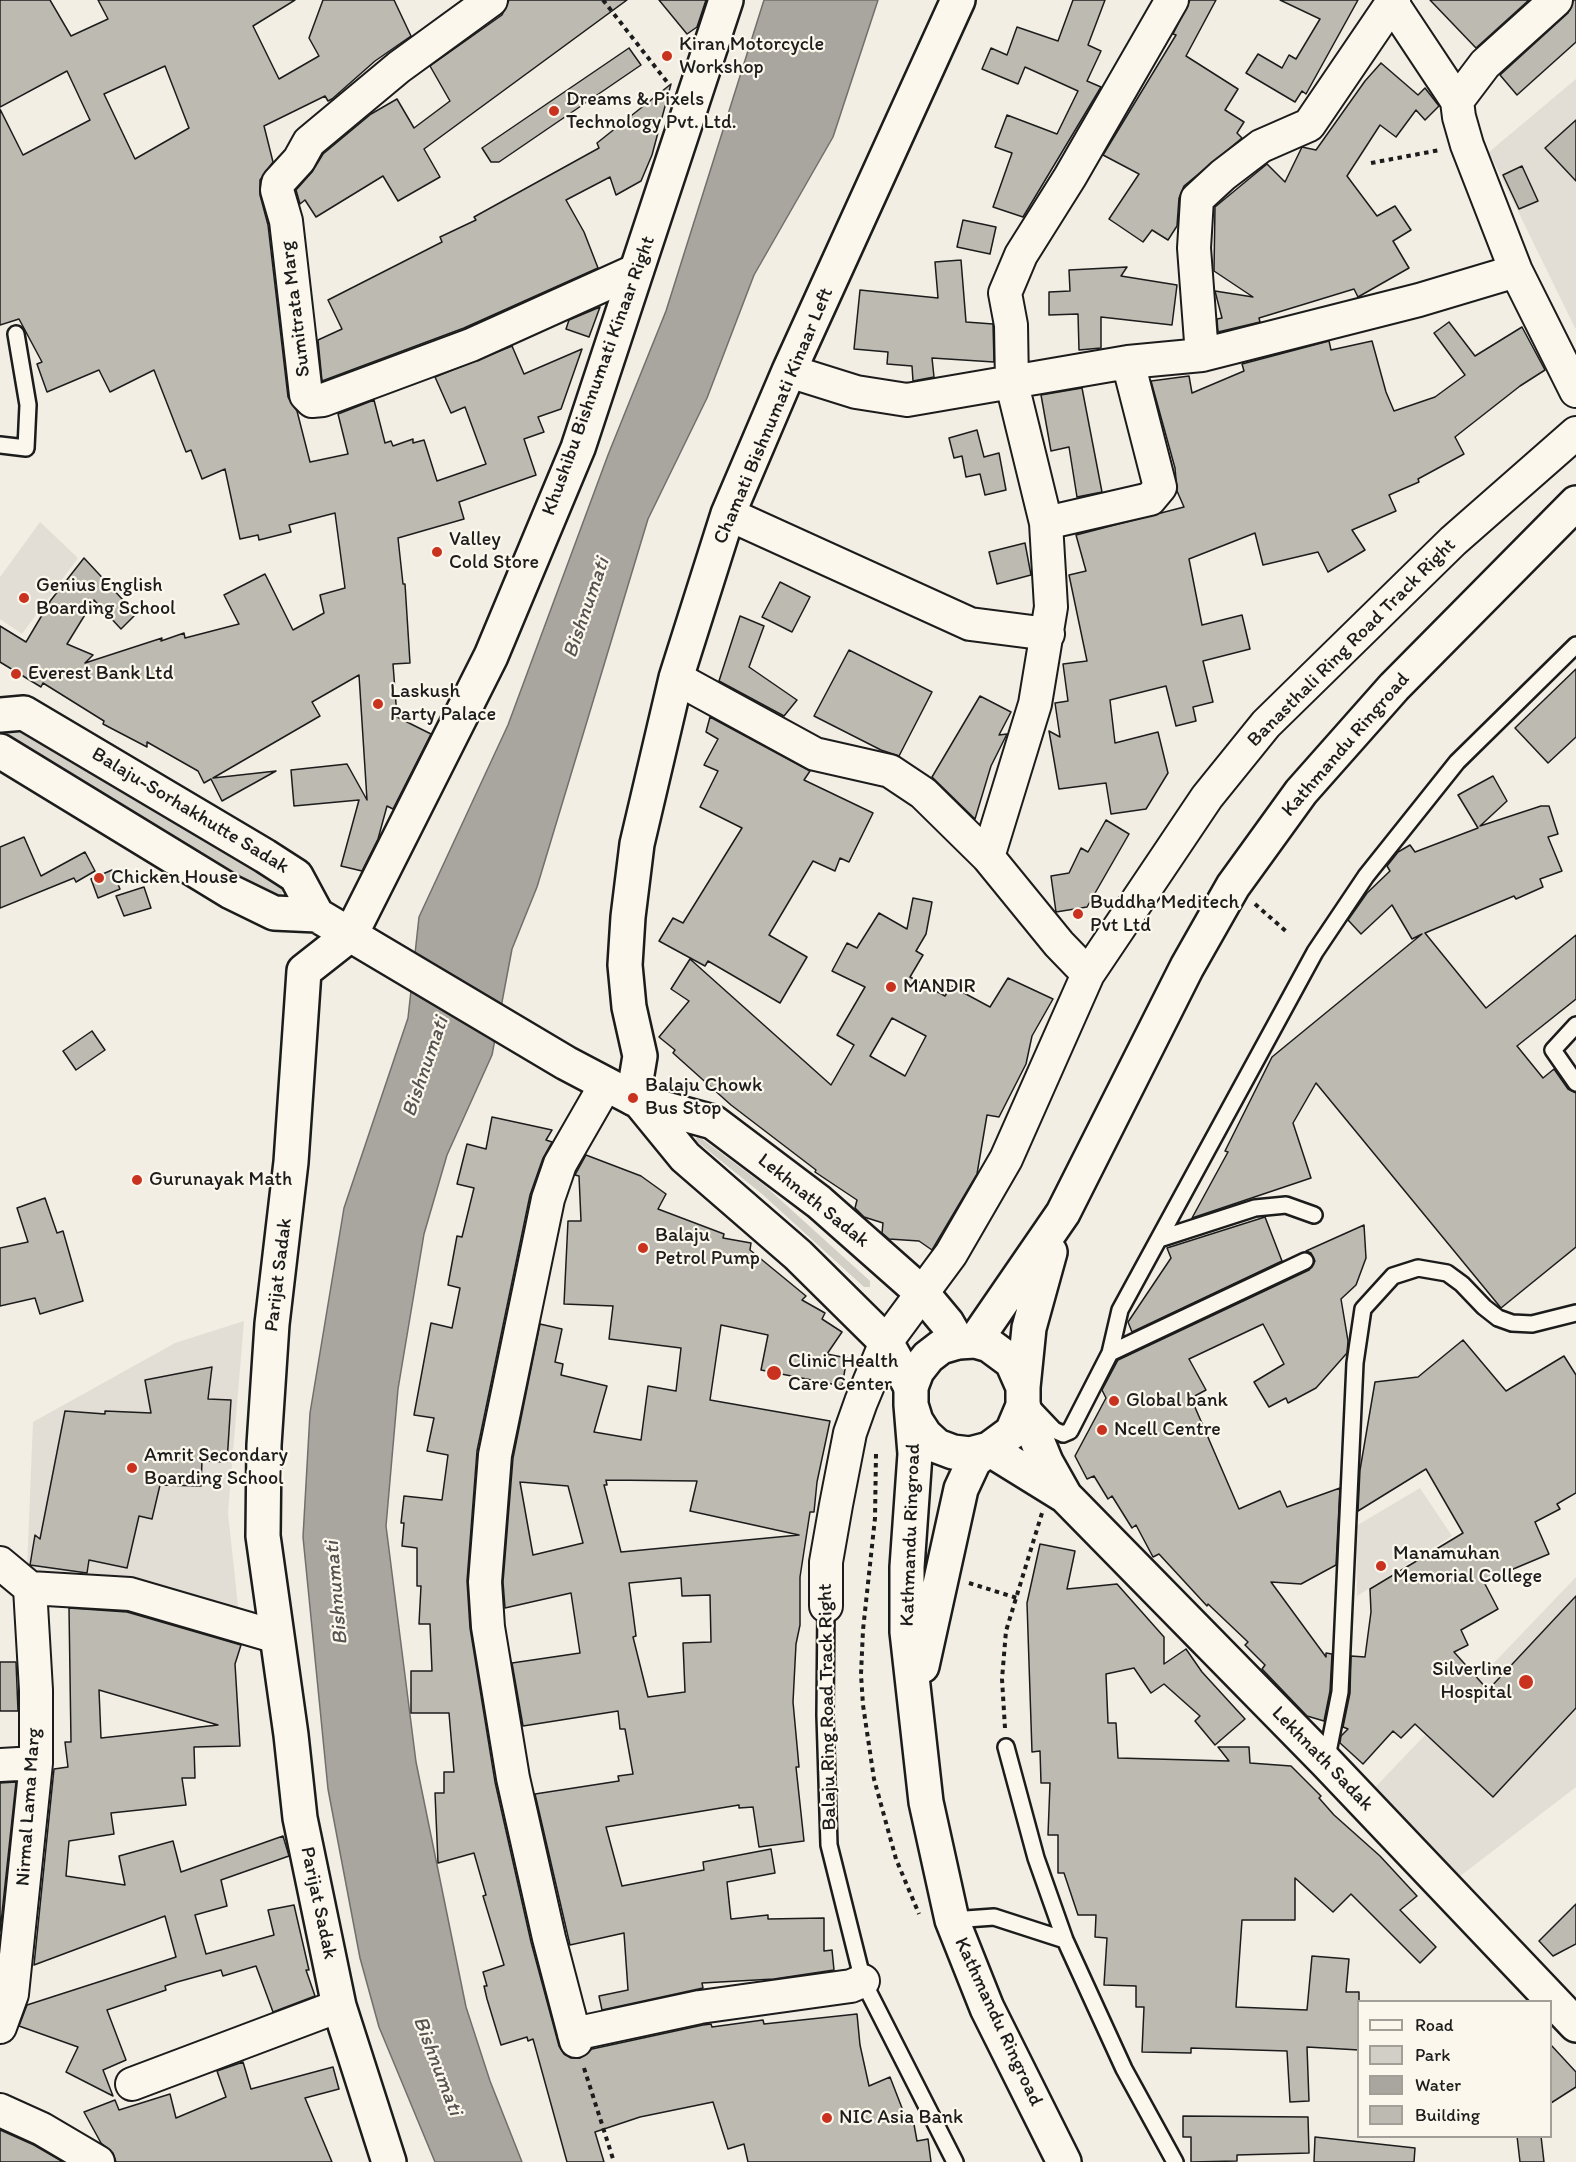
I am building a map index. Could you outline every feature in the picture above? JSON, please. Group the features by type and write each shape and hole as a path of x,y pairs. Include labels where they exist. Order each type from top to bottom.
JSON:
{"main road":[{"name":"Khushibu Bishnumati Kinaar Right","path":"351,934 492,656 578,448 726,0"},
{"name":"Chamati Bishnumati Kinaar Left","path":"627,1095 640,1056 629,1007 625,965 628,917 637,844 676,678 728,514 789,371 958,0"},
{"name":"Kathmandu Ringroad","path":"915,1700 940,1575 961,1489 974,1461 1012,1432 1024,1398 1029,1328 1037,1292 1063,1213 1186,967 1233,886 1301,792 1327,761 1394,687 1572,512"},
{"name":"Balaju-Sorhakhutte Sadak","path":"0,716 24,713 265,856 296,876 317,915"},
{"path":"0,752 231,892 274,913 317,915 351,934"},
{"name":"Lekhnath Sadak","path":"351,934 566,1062 627,1095 713,1122 819,1202 922,1293 947,1323 967,1342"},
{"name":"Parijat Sadak","path":"351,934 304,970 291,1162 272,1324 264,1445 263,1536 300,1818 339,2006 389,2162"},
{"name":"Lekhnath Sadak","path":"627,1095 685,1157 798,1255 886,1342 911,1396"},
{"name":"Kathmandu Ringroad","path":"967,1342 1063,1213"},
{"path":"911,1396 917,1371 928,1357 942,1347 967,1342 989,1345 1012,1362 1024,1398"},
{"name":"Kathmandu Ringroad","path":"911,1396 916,1421 925,1435 938,1446 953,1452 970,1454 988,1450"},
{"name":"Kathmandu Ringroad","path":"911,1396 915,1454 907,1567 907,1632 926,1802 952,1920 987,2008 1064,2162"},
{"name":"Lekhnath Sadak","path":"1024,1398 1046,1462 1065,1496"},
{"name":"Lekhnath Sadak","path":"988,1450 1065,1496 1326,1762 1576,2025"}],"street":[{"name":"Sumitrata Marg","path":"491,0 399,67 309,142 299,160 278,183 277,190 286,221 306,394 312,401 323,400 471,345 638,270"},
{"path":"988,857 1035,704 1051,607 1046,523 1012,384 1011,325 1005,293 1021,255 1070,177 1172,0"},
{"path":"1457,101 1485,64 1556,0"},
{"path":"1202,355 1194,248 1197,199 1223,175 1261,146 1310,125 1393,1 1457,101 1467,145 1516,271 1576,391"},
{"path":"789,371 856,392 907,400 1012,384 1128,362 1202,355 1419,300 1516,271"},
{"path":"1046,523 1150,499 1160,487 1128,362"},
{"name":"Banasthali Ring Road Track Right","path":"886,1342 951,1254 1006,1159 1088,974 1207,796 1266,724 1453,541 1576,433"},
{"path":"728,514 970,624 1048,634"},
{"path":"676,678 815,754 890,771 923,793 988,857 1059,944 1088,974"},
{"path":"627,1095 560,1164 548,1199 495,1455 485,1582 488,1627 513,1778 549,1938 575,2038 700,2007 851,1986 863,1981"},
{"name":"Balaju Ring Road Track Right","path":"826,1606 826,1562 850,1433 886,1342"},
{"path":"0,1563 30,1588 130,1594 277,1637"},
{"name":"Nirmal Lama Marg","path":"0,2027 12,1994 36,1763 36,1690 30,1588"},
{"path":"0,1765 36,1763"},
{"path":"132,2084 339,2006"},
{"path":"0,2110 42,2129 98,2162"}],"lane":[{"path":"0,445 26,448 28,405 16,334"},
{"path":"1024,1398 1054,1430 1063,1434 1070,1431 1110,1353 1120,1310 1315,952 1366,876 1457,762 1576,645"},
{"path":"1576,1025 1557,1042 1553,1050 1576,1083"},
{"path":"1159,1239 1255,1208 1286,1204 1314,1215"},
{"path":"1110,1353 1305,1261"},
{"path":"1326,1762 1340,1692 1355,1363 1363,1309 1393,1276 1418,1268 1447,1273 1498,1318 1512,1323 1532,1324 1576,1313"},
{"name":"Balaju Ring Road Track Right","path":"826,1606 825,1715 829,1845 863,1981 955,2162"},
{"path":"1006,1747 1036,1858 1065,1940 1124,2069 1175,2162"},
{"path":"952,1920 994,1917 1065,1940"}],"path":[{"path":"603,0 690,111"},
{"path":"1371,163 1467,145"},
{"path":"1233,886 1288,933"},
{"path":"1006,1747 1002,1679 1006,1631 1042,1511 1065,1496"},
{"path":"575,2038 614,2162"}],"shaded area":[{"path":"1576,79 1576,328 1575,328 1489,152"},
{"name":"Genius English Boarding School","path":"40,522 78,558 22,634 0,619 0,577"},
{"name":"Amrit Secondary Boarding School","path":"244,1321 228,1513 239,1615 26,1594 33,1422 175,1343"},
{"name":"Manamuhan Memorial College","path":"1420,1488 1452,1536 1357,1596 1356,1526"},
{"name":"Silverline Hospital","path":"1576,1577 1576,1787 1446,1887 1363,1800"}],"green space":[{"path":"13,726 285,888 278,899 4,740"},
{"path":"698,1136 764,1185 870,1281 870,1287 864,1287 762,1194 695,1140"}],"water":[{"name":"Bishnumati","path":"764,0 878,0 833,137 754,275 707,398 648,519 537,887 512,949 492,1055 447,1155 424,1234 398,1389 386,1526 416,1762 466,2007 490,2081 522,2162 435,2162 379,2027 360,1958 328,1789 303,1537 310,1413 344,1208 408,1018 419,917 508,725 608,455 666,311"}],"building":[{"path":"0,0 50,0 71,36 108,19 98,0 295,0 253,26 279,79 319,56 309,38 323,0 394,0 411,36 375,61 332,99 328,101 325,96 264,126 273,162 260,180 260,195 268,225 288,397 297,411 310,462 348,454 338,414 374,400 385,443 391,441 393,446 413,439 413,443 424,440 437,481 486,464 465,407 451,413 435,377 512,346 524,374 582,349 561,409 538,417 544,432 524,439 536,475 459,502 464,519 398,538 403,584 405,584 410,663 393,664 397,717 431,734 393,809 387,806 378,839 362,871 341,866 359,800 294,806 291,770 347,764 367,800 359,675 312,702 320,716 213,778 276,771 222,801 211,779 204,783 198,771 147,742 147,747 103,724 104,721 43,683 41,687 0,662 0,626 26,642 51,600 84,558 136,614 121,629 94,600 67,644 93,655 85,663 162,638 161,641 184,633 185,638 239,624 224,595 265,574 293,630 324,613 320,595 345,588 335,513 289,525 291,532 259,540 258,535 240,539 225,469 202,479 191,450 186,452 154,370 110,392 99,370 47,392 37,364 42,362 19,319 0,325 0,109 23,155 90,120 67,71 0,107","holes":["165,66 189,128 135,159 104,94"]},
{"path":"509,0 627,0 424,149 440,177 398,201 383,176 316,217 305,200 300,204 296,190 312,172 323,154 371,114 397,99 414,128 450,101 430,66 502,15"},
{"path":"659,0 706,0 697,27 687,34"},
{"path":"1073,0 1105,0 1088,45 1101,51 1087,81 1101,87 1023,217 993,207 1012,153 995,147 1007,115 1057,134 1078,91 1025,67 1018,84 982,69 991,48 1007,55 1017,27 1058,41"},
{"path":"1190,0 1216,0 1186,56 1238,89 1225,110 1244,122 1237,133 1242,138 1184,186 1179,198 1177,226 1168,240 1152,230 1143,242 1109,219 1139,174 1103,155 1176,35 1173,34"},
{"path":"1280,0 1358,0 1306,94 1302,91 1295,102 1246,73 1258,54 1282,68 1289,55 1296,59 1320,19"},
{"path":"1430,0 1529,0 1476,48"},
{"path":"1573,0 1576,0 1576,42 1517,95 1500,75 1568,13"},
{"name":"Dreams & Pixels Technology Pvt. Ltd.","path":"629,48 641,65 499,162 491,162 482,148"},
{"path":"1381,63 1418,95 1425,88 1439,106 1425,120 1416,110 1396,137 1380,125 1347,176 1377,216 1395,206 1411,230 1393,241 1409,268 1358,297 1354,289 1259,318 1260,322 1218,332 1217,319 1222,318 1215,291 1253,297 1214,271 1215,207 1267,164 1285,182 1302,147 1316,150 1365,81"},
{"path":"671,84 652,155 641,181 616,195 610,177 566,200 584,232 598,268 464,328 322,381 318,340 342,329 328,300 442,242 440,237 476,220 474,217 599,148 597,143"},
{"path":"1576,120 1576,181 1545,148"},
{"path":"1522,166 1538,201 1519,209 1503,175"},
{"path":"963,220 996,227 990,254 957,247"},
{"path":"961,260 966,322 993,324 994,362 932,358 934,377 913,381 912,366 887,364 888,352 854,349 860,290 938,298 935,262"},
{"path":"1127,267 1121,276 1177,285 1172,325 1101,317 1101,348 1079,350 1078,314 1049,315 1049,292 1070,291 1069,270"},
{"path":"600,307 589,337 566,329 569,320"},
{"path":"1449,322 1475,356 1522,327 1545,370 1520,386 1455,437 1464,454 1418,479 1419,482 1389,495 1396,511 1352,530 1365,550 1328,572 1318,552 1263,565 1255,533 1189,559 1202,625 1242,615 1250,649 1203,661 1213,702 1193,707 1196,721 1176,726 1166,686 1110,700 1115,743 1158,732 1168,773 1146,809 1111,814 1106,783 1059,789 1049,731 1060,737 1055,703 1068,701 1063,664 1087,661 1069,575 1086,571 1076,535 1184,507 1177,491 1175,468 1151,381 1189,376 1192,393 1244,371 1242,364 1329,341 1331,350 1372,341 1386,392 1394,411 1435,397 1465,375 1434,333"},
{"path":"1082,388 1102,492 1077,497 1069,447 1051,451 1041,395"},
{"path":"977,430 984,457 999,453 1006,490 985,495 980,474 966,477 962,456 954,458 949,438"},
{"path":"1025,543 1031,575 997,584 989,552"},
{"path":"780,582 810,597 792,632 762,617"},
{"path":"740,616 764,626 749,667 797,700 784,716 719,681"},
{"path":"849,650 932,692 899,756 881,750 814,716"},
{"path":"1576,669 1576,737 1548,763 1515,728"},
{"path":"980,696 1011,712 999,735 1007,734 991,766 975,819 932,777"},
{"path":"710,717 810,771 804,780 873,813 849,862 840,858 835,871 813,861 769,935 807,957 780,1003 708,961 705,966 659,941 673,918 683,923 742,828 700,807 718,771 704,765 718,739 706,732"},
{"path":"1493,776 1507,801 1480,826 1541,806 1549,806 1558,834 1548,837 1562,871 1540,879 1543,887 1516,899 1514,896 1425,933 1486,1008 1576,935 1576,999 1517,1046 1543,1078 1554,1069 1568,1089 1576,1093 1576,1247 1501,1308 1316,1083 1293,1123 1311,1178 1192,1218 1228,1152 1225,1151 1272,1057 1422,934 1412,939 1392,905 1361,934 1348,920 1367,893 1390,871 1387,866 1398,852 1410,845 1415,852 1478,828 1458,795"},
{"path":"1106,820 1129,834 1087,907 1056,912 1051,876 1069,873 1081,848 1088,852"},
{"path":"24,837 41,876 85,852 95,871 76,882 74,878 0,908 0,847"},
{"path":"112,870 120,889 98,898 91,879"},
{"path":"144,887 151,908 124,916 116,896"},
{"path":"913,898 932,902 926,934 916,951 923,955 910,977 945,996 951,986 990,1007 1008,978 1053,999 1032,1036 1026,1064 999,1117 987,1115 977,1174 932,1250 919,1241 889,1239 882,1233 883,1223 864,1217 855,1208 857,1200 815,1172 816,1170 731,1105 673,1053 675,1050 659,1037 689,1001 671,989 690,959 831,1085 854,1045 837,1035 865,987 832,971 847,943 857,948 879,913 907,929","holes":["892,1018 926,1036 905,1076 870,1056"]},
{"path":"92,1031 105,1050 76,1070 63,1051"},
{"path":"492,1117 552,1130 546,1140 552,1142 543,1158 530,1195 477,1451 467,1581 470,1628 495,1782 531,1942 559,2046 564,2054 571,2058 580,2058 592,2049 703,2025 711,2024 712,2027 763,2020 764,2024 857,2014 860,2045 869,2086 890,2077 907,2121 913,2119 917,2141 928,2139 931,2162 748,2162 744,2144 728,2149 713,2102 640,2117 595,2132 604,2162 567,2162 533,2039 528,2041 527,2037 501,2045 487,1999 484,1986 487,1986 483,1972 504,1965 483,1896 486,1895 474,1853 438,1863 435,1793 444,1793 444,1772 454,1772 449,1713 411,1713 411,1671 432,1671 430,1624 419,1624 421,1586 417,1586 417,1548 402,1546 404,1523 401,1523 404,1496 442,1500 448,1455 427,1451 434,1418 414,1415 431,1323 452,1328 460,1288 448,1285 457,1236 462,1237 474,1188 457,1184 467,1144 486,1149"},
{"path":"586,1155 641,1176 666,1194 658,1209 724,1234 723,1238 751,1243 750,1250 806,1296 802,1300 825,1313 822,1319 842,1332 827,1354 847,1358 842,1386 761,1370 768,1335 721,1325 710,1400 830,1421 817,1482 814,1512 810,1512 800,1577 800,1625 796,1644 793,1702 799,1767 796,1767 804,1841 759,1847 753,1807 739,1808 739,1805 606,1827 622,1886 704,1870 703,1862 771,1849 775,1873 727,1882 731,1919 768,1915 768,1919 824,1918 824,1951 832,1950 834,1970 774,1979 702,1983 703,1988 602,2010 599,1996 628,1990 624,1933 570,1945 535,1794 619,1781 618,1776 633,1774 625,1729 620,1729 618,1711 523,1726 512,1663 580,1653 571,1593 505,1608 503,1582 513,1458 540,1324 562,1329 555,1362 563,1364 561,1375 607,1386 594,1432 641,1440 648,1386 676,1391 681,1348 609,1339 613,1306 564,1304 568,1221 581,1221 579,1176 575,1175","holes":["606,1480 697,1481 690,1511 799,1535 621,1552 604,1485 607,1485","520,1482 568,1486 583,1543 533,1555","681,1578 682,1596 710,1595 711,1642 683,1643 685,1692 648,1697 633,1637 636,1636 629,1583"]},
{"path":"45,1198 57,1233 63,1231 83,1301 40,1314 35,1298 0,1306 0,1248 28,1242 17,1208"},
{"path":"1265,1217 1282,1261 1132,1332 1128,1322 1171,1258 1167,1248"},
{"path":"1364,1225 1366,1258 1356,1285 1341,1299 1348,1341 1347,1353 1316,1388 1288,1403 1286,1398 1269,1407 1254,1382 1284,1364 1263,1324 1189,1359 1206,1390 1191,1398 1239,1509 1280,1491 1287,1507 1340,1488 1336,1565 1301,1584 1271,1582 1326,1657 1326,1653 1332,1654 1330,1691 1324,1721 1307,1716 1262,1669 1265,1665 1245,1645 1248,1642 1208,1604 1207,1606 1159,1554 1153,1557 1136,1525 1132,1528 1112,1496 1108,1499 1094,1476 1087,1479 1075,1456 1106,1398 1102,1390 1118,1360 1309,1270 1315,1261 1311,1253 1306,1251"},
{"path":"1463,1340 1506,1391 1564,1356 1576,1375 1576,1493 1557,1504 1560,1509 1535,1522 1549,1554 1499,1575 1485,1584 1498,1609 1461,1630 1468,1645 1454,1652 1488,1690 1576,1596 1576,1708 1493,1797 1415,1724 1401,1738 1393,1731 1363,1764 1340,1743 1341,1736 1348,1729 1343,1727 1350,1693 1351,1656 1365,1657 1371,1612 1370,1589 1463,1533 1426,1469 1358,1511 1360,1470 1375,1382 1418,1377"},
{"path":"212,1367 208,1399 231,1400 227,1462 202,1461 201,1486 160,1485 152,1519 139,1516 127,1568 89,1560 87,1573 30,1565 35,1535 40,1539 65,1411 105,1414 105,1411 151,1413 145,1380"},
{"path":"1040,1544 1075,1551 1067,1589 1117,1584 1164,1637 1164,1664 1186,1649 1202,1672 1245,1719 1215,1745 1195,1721 1200,1716 1164,1684 1151,1693 1134,1668 1106,1674 1108,1723 1116,1723 1118,1758 1229,1761 1218,1747 1249,1747 1250,1763 1291,1766 1321,1796 1319,1798 1334,1815 1380,1856 1417,1896 1400,1910 1436,1947 1420,1963 1351,1894 1333,1912 1295,1878 1295,1920 1242,1920 1236,2007 1307,2010 1312,1956 1349,1959 1346,1992 1359,1992 1357,2050 1307,2047 1309,2101 1290,2102 1287,2051 1191,2048 1191,2053 1142,2052 1144,2007 1136,2007 1136,1986 1104,1985 1107,1938 1095,1937 1096,1915 1078,1915 1064,1873 1058,1873 1058,1835 1048,1835 1050,1783 1041,1783 1040,1751 1032,1752 1027,1603"},
{"path":"69,1608 127,1612 241,1645 235,1664 240,1746 194,1747 195,1778 182,1778 186,1805 111,1813 114,1834 69,1841 66,1876 125,1885 119,1856 173,1841 181,1872 283,1836 289,1856 221,1880 227,1906 195,1915 206,1954 274,1935 268,1910 294,1905 309,1970 306,1970 315,1996 273,2012 256,1966 223,1976 221,1970 177,1982 165,1986 166,1990 107,2010 126,2060 103,2070 113,2096 66,2072 78,2047 19,2026 27,2005 176,1957 165,1916 34,1965 54,1769 68,1767 65,1742 71,1742","holes":["99,1690 218,1725 101,1738"]},
{"path":"0,1662 16,1662 18,1711 0,1711"},
{"path":"16,1782 0,1932 0,1783"},
{"path":"1576,1904 1576,1944 1553,1956 1539,1941"},
{"path":"1552,2046 1576,2072 1576,2087 1552,2102"},
{"path":"243,2062 251,2089 333,2067 339,2089 305,2098 332,2162 116,2162 113,2153 101,2143 84,2112 115,2100 119,2110 170,2094 176,2118 226,2097 217,2071"},
{"path":"1183,2116 1308,2117 1309,2153 1237,2155 1237,2161 1191,2162 1191,2137 1183,2137"},
{"path":"0,2130 34,2145 63,2162 0,2162"},
{"path":"1315,2137 1415,2148 1414,2162 1314,2162"},
{"path":"1517,2138 1541,2138 1544,2162 1520,2162"}],"place":[{"name":"Kiran Motorcycle Workshop","path":"667,56"},
{"name":"Dreams & Pixels Technology Pvt. Ltd.","path":"554,111"},
{"name":"Valley Cold Store","path":"437,552"},
{"name":"Genius English Boarding School","path":"24,598"},
{"name":"Everest Bank Ltd","path":"16,674"},
{"name":"Laskush Party Palace","path":"378,704"},
{"name":"Chicken House","path":"99,878"},
{"name":"Buddha Meditech Pvt Ltd","path":"1078,914"},
{"name":"MANDIR","path":"891,987"},
{"name":"Balaju Chowk Bus Stop","path":"633,1098"},
{"name":"Gurunayak Math","path":"137,1180"},
{"name":"Balaju Petrol Pump","path":"643,1248"},
{"name":"Clinic Health Care Center","path":"774,1373"},
{"name":"Global bank","path":"1114,1401"},
{"name":"Ncell Centre","path":"1102,1430"},
{"name":"Amrit Secondary Boarding School","path":"132,1468"},
{"name":"Manamuhan Memorial College","path":"1381,1566"},
{"name":"Silverline Hospital","path":"1526,1682"},
{"name":"NIC Asia Bank","path":"827,2118"}]}
